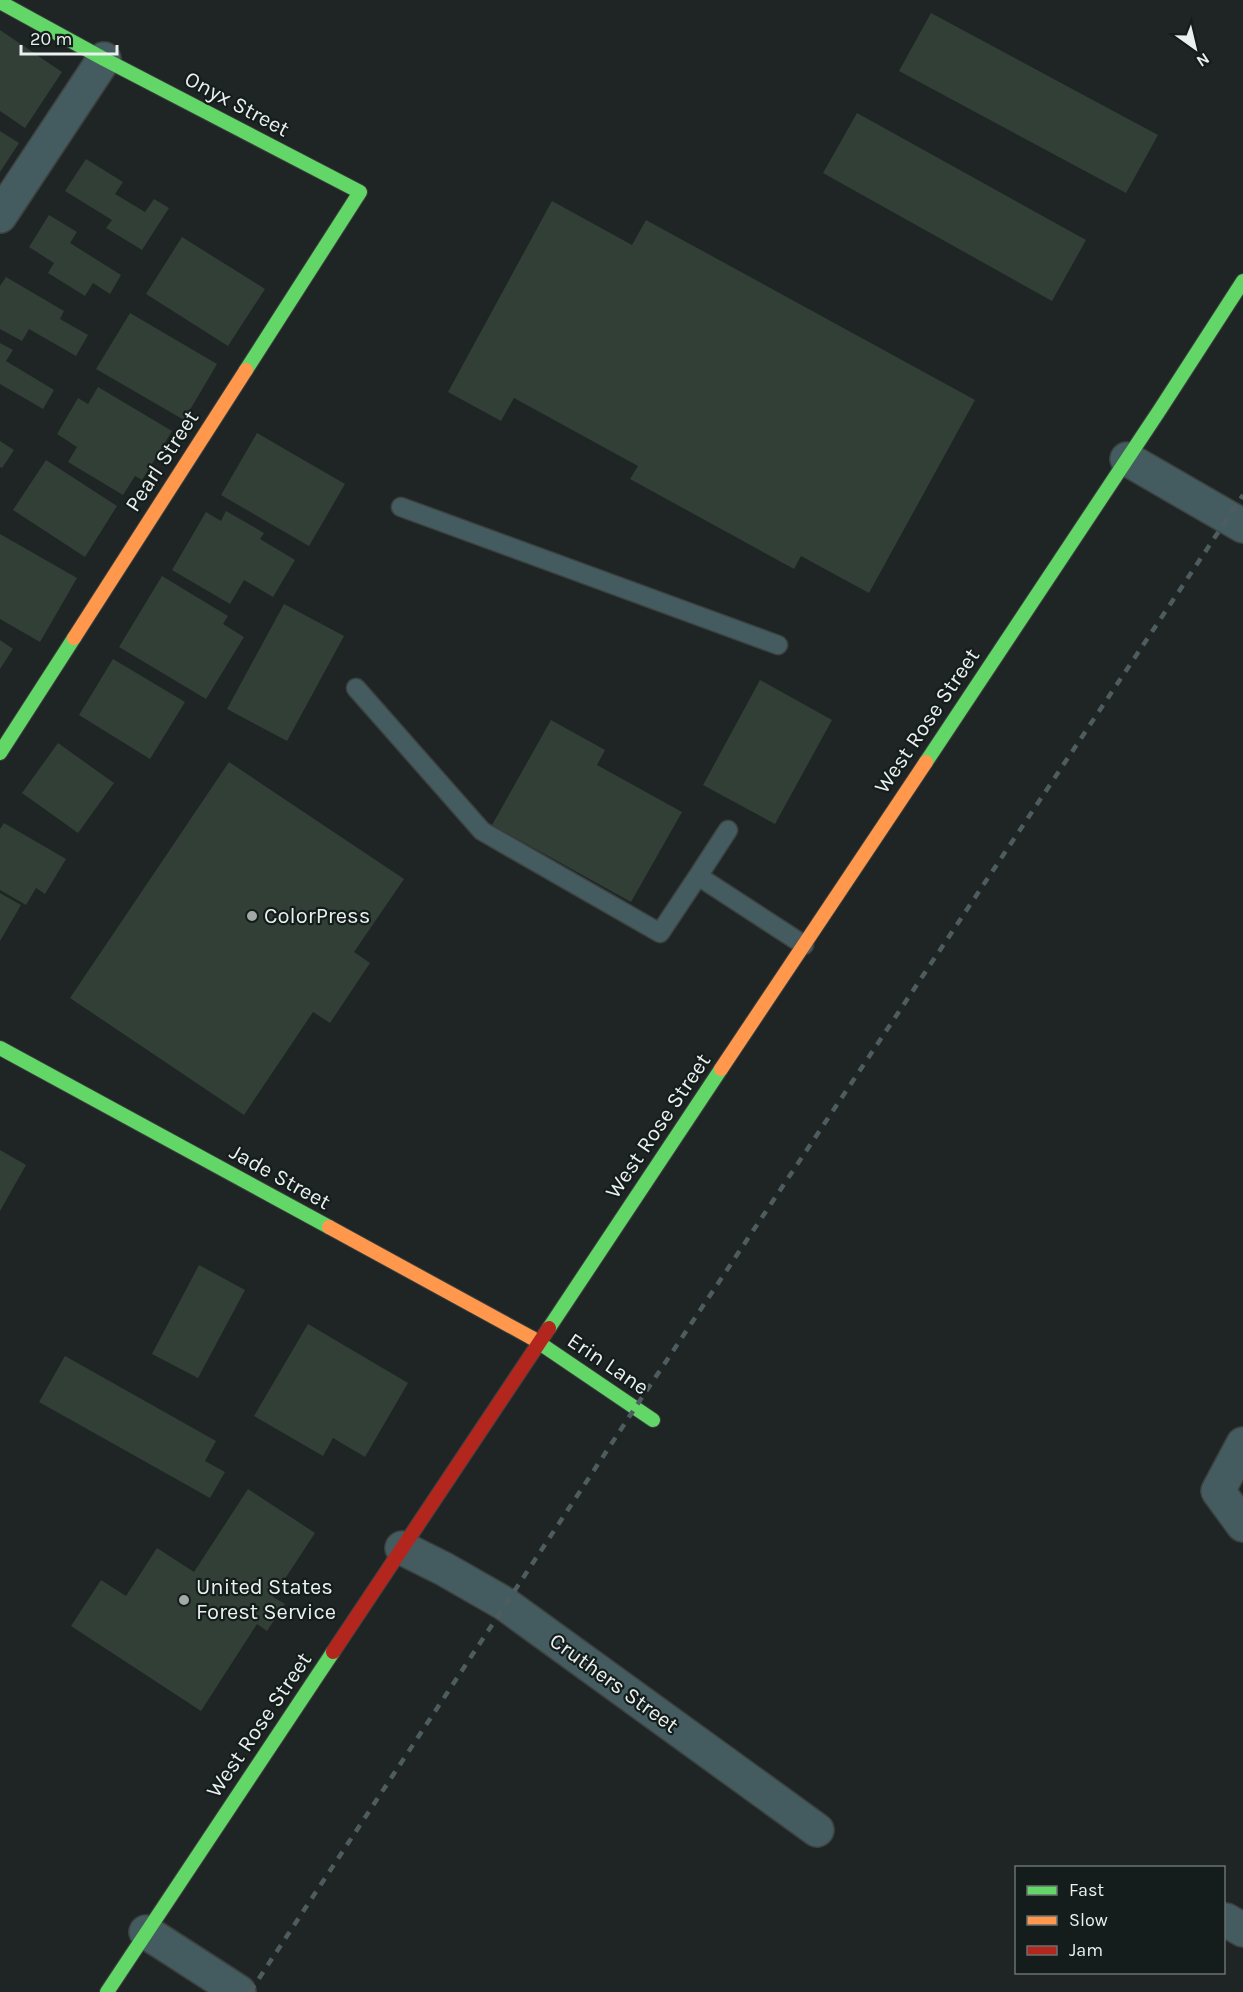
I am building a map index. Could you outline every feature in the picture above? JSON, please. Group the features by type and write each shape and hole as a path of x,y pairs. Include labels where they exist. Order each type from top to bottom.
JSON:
{"main road":[{"name":"Onyx Street","path":"0,2 360,192"},
{"name":"Pearl Street","path":"0,753 360,192"},
{"name":"West Rose Street","path":"106,1992 1127,459 1243,281"},
{"name":"Jade Street","path":"0,1048 539,1342"},
{"name":"Erin Lane","path":"539,1342 653,1420"}],"street":[{"path":"0,216 104,58"},
{"path":"1127,459 1243,526"},
{"path":"1243,1444 1218,1491 1243,1525"},
{"name":"Cruthers Street","path":"402,1548 505,1604 817,1830"},
{"path":"146,1932 238,1992"}],"lane":[{"path":"401,507 778,645"},
{"path":"356,688 482,831 660,933 729,830"},
{"path":"698,876 804,945"}],"building":[{"path":"931,13 1158,135 1126,193 899,71"},
{"path":"0,30 62,72 25,128 0,111"},
{"path":"857,113 1086,240 1052,301 823,173"},
{"path":"0,131 19,143 0,172"},
{"path":"86,159 123,182 115,194 145,212 154,199 169,208 142,250 106,228 112,220 65,191"},
{"path":"552,201 632,245 646,220 975,400 869,593 801,556 794,569 630,479 638,466 514,398 501,421 448,392"},
{"path":"49,215 77,232 70,243 121,275 110,294 93,283 85,296 48,273 54,263 29,247"},
{"path":"182,237 265,289 228,346 146,294"},
{"path":"6,277 64,311 60,319 88,335 76,356 29,329 22,341 0,329 0,286"},
{"path":"130,313 217,364 184,420 96,369"},
{"path":"0,343 13,350 6,361 54,390 43,409 0,384"},
{"path":"98,387 172,431 142,480 135,476 123,495 68,462 77,447 57,434 78,398 88,404"},
{"path":"257,433 345,484 309,546 221,495"},
{"path":"0,441 14,450 2,468 0,467"},
{"path":"46,460 117,506 85,557 13,510"},
{"path":"226,511 264,533 260,539 295,560 273,597 244,580 230,604 172,570 206,512 221,521"},
{"path":"0,534 77,578 40,642 0,619"},
{"path":"162,576 228,616 223,624 244,637 206,699 119,647"},
{"path":"284,604 344,636 287,741 227,709"},
{"path":"0,640 13,649 0,669"},
{"path":"113,659 185,702 150,759 79,715"},
{"path":"760,680 832,720 775,824 703,785"},
{"path":"551,720 605,750 597,765 682,812 631,902 492,825"},
{"path":"58,743 114,783 78,833 22,793"},
{"name":"ColorPress","path":"229,762 404,879 354,952 370,963 330,1023 313,1012 244,1115 70,998"},
{"path":"4,823 66,859 45,894 36,888 26,905 0,890 0,829"},
{"path":"0,893 21,905 0,941"},
{"path":"0,1150 26,1165 0,1211"},
{"path":"199,1265 245,1290 198,1378 152,1354"},
{"path":"308,1324 408,1383 365,1457 333,1438 323,1456 254,1416"},
{"path":"65,1356 216,1441 205,1461 225,1472 210,1498 39,1402"},
{"name":"United States Forest Service","path":"248,1489 315,1533 273,1597 285,1604 267,1631 257,1624 201,1711 71,1626 101,1580 126,1596 157,1548 194,1572"}],"railway":[{"path":"250,1992 635,1408 1243,495"}],"traffic: fast":[{"path":"0,2 104,59 360,192 246,370"},
{"path":"926,762 1243,281"},
{"path":"0,753 74,638"},
{"path":"0,1048 329,1227"},
{"path":"549,1328 721,1069"},
{"path":"532,1338 653,1420"},
{"path":"107,1992 333,1652"}],"traffic: slow":[{"path":"74,638 246,370"},
{"path":"721,1069 926,762"},
{"path":"329,1227 532,1338"}],"traffic: jam":[{"path":"333,1652 549,1328"}],"place":[{"name":"ColorPress","path":"252,916"},
{"name":"United States Forest Service","path":"184,1600"}]}
